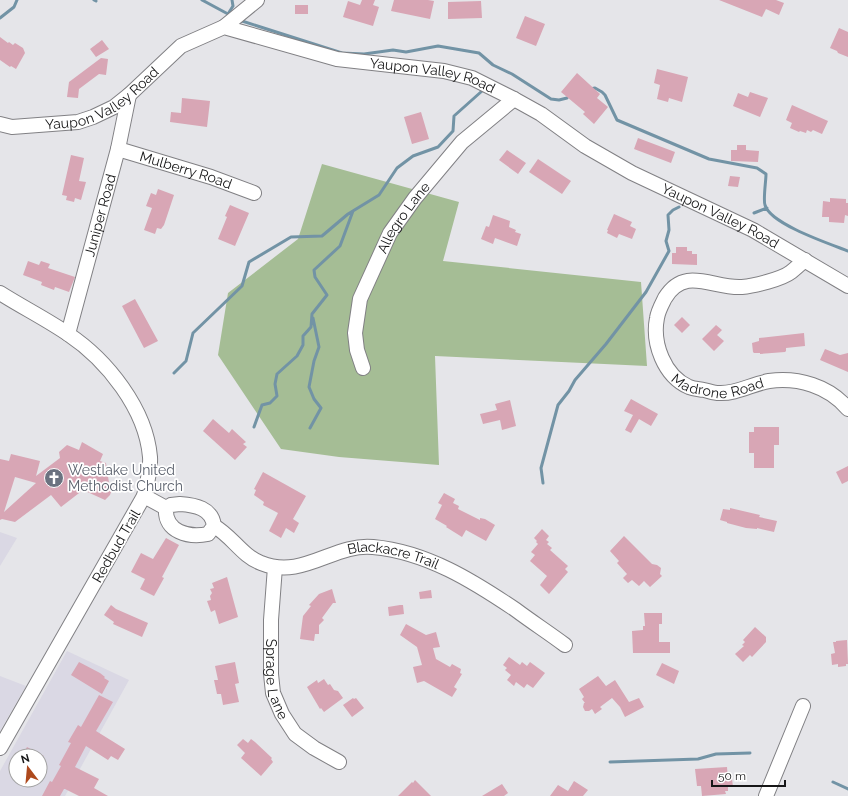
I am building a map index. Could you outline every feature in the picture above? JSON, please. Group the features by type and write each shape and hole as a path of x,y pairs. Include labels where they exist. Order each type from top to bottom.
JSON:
{"street":[{"path":"224,28 257,0"},
{"name":"Yaupon Valley Road","path":"0,124 12,127 78,122 93,117 114,107 129,95 181,46 224,28 337,59 444,72 472,78 541,114 585,146 632,173 753,230 848,286"},
{"name":"Juniper Road","path":"68,334 118,149 129,95"},
{"name":"Allegro Lane","path":"363,368 357,350 355,333 360,300 390,232 415,198 462,142 514,99"},
{"name":"Mulberry Road","path":"118,149 211,177 254,192"},
{"name":"Madrone Road","path":"805,260 790,273 767,282 742,287 694,280 678,284 670,290 662,304 657,318 657,335 660,355 672,375 689,387 718,393 735,391 768,381 791,380 808,383 826,391 844,404 848,409"},
{"name":"Redbud Trail","path":"0,293 68,334 88,349 106,368 126,393 139,416 147,438 150,458 149,475 144,496 0,748"},
{"path":"144,496 166,508 165,516 168,523 179,531 190,536 208,534 214,526"},
{"name":"Blackacre Trail","path":"166,508 171,505 180,504 199,506 208,512 214,521 214,526 228,536 235,545 260,563 275,567 292,567 307,564 354,548 372,547 401,552 437,564 480,586 565,645"},
{"name":"Sprage Lane","path":"275,567 271,620 271,674 273,693 282,714 295,734 314,748 339,762"},
{"path":"766,796 802,706"}],"shaded area":[{"path":"0,532 17,538 0,566"},
{"path":"67,651 129,680 65,796 0,796 0,771 8,757 8,788 48,788 48,748 13,748"},
{"path":"0,676 26,686 0,731"}],"green space":[{"path":"322,164 459,202 443,261 641,282 647,366 435,356 439,465 339,457 281,449 218,355 228,293 298,239"}],"building":[{"path":"362,0 375,0 373,5 379,7 373,26 343,17 348,1 360,5"},
{"path":"394,0 434,1 430,19 391,11"},
{"path":"719,0 776,0 784,3 779,15 766,9 762,17"},
{"path":"481,1 482,18 448,19 448,2"},
{"path":"295,5 308,5 308,14 295,14"},
{"path":"525,16 545,24 536,46 516,38"},
{"path":"839,28 848,32 848,57 830,48"},
{"path":"0,37 8,43 9,42 13,45 15,43 23,48 25,53 16,69 0,60"},
{"path":"102,40 109,49 96,57 90,49"},
{"path":"101,58 108,59 106,75 99,74 79,89 78,98 67,97 69,82"},
{"path":"657,69 688,77 682,102 669,98 668,102 657,99 660,85 654,83"},
{"path":"577,73 600,94 597,98 608,107 594,124 583,114 585,112 561,92"},
{"path":"750,92 768,98 760,117 733,106 738,93 748,97"},
{"path":"182,98 210,101 207,127 170,122 171,112 181,113"},
{"path":"792,105 828,121 822,134 813,130 811,132 807,130 806,133 799,132 790,128 792,123 786,120"},
{"path":"421,112 429,139 412,144 404,117"},
{"path":"638,138 675,152 671,163 634,149"},
{"path":"737,145 746,145 746,150 759,151 758,162 731,161 731,150 737,150"},
{"path":"507,150 526,163 518,174 499,160"},
{"path":"71,155 84,158 79,181 86,182 81,200 75,198 74,202 66,200 67,196 62,195"},
{"path":"538,159 571,181 562,194 529,172"},
{"path":"730,176 740,177 738,187 728,186"},
{"path":"158,189 174,195 164,225 161,229 157,228 155,234 144,230 152,208 146,206 151,193 156,195"},
{"path":"830,198 846,199 846,203 848,203 848,216 845,215 844,223 829,222 829,217 822,217 823,201 830,202"},
{"path":"230,205 249,213 235,246 218,239"},
{"path":"614,214 632,222 630,226 636,229 632,239 619,234 617,238 607,233"},
{"path":"493,215 510,221 509,227 516,230 515,232 521,234 517,246 495,238 493,244 481,239 486,226 489,227"},
{"path":"676,247 687,247 687,251 692,251 692,254 697,254 697,265 672,264 672,253 676,253"},
{"path":"28,261 39,265 41,261 50,264 48,268 75,277 69,292 55,287 54,290 41,285 42,282 23,275"},
{"path":"135,299 158,341 144,348 122,306"},
{"path":"682,317 690,325 682,333 674,325"},
{"path":"716,325 722,330 717,335 724,341 714,351 702,339"},
{"path":"804,333 805,346 786,348 785,352 760,354 753,352 752,343 759,341 759,338"},
{"path":"825,349 840,355 848,353 848,372 820,360"},
{"path":"631,399 658,414 651,426 639,419 631,433 625,430 633,415 624,411"},
{"path":"510,400 516,426 502,430 500,420 483,424 480,414 497,410 495,404"},
{"path":"213,419 229,433 232,429 246,442 243,444 247,447 235,460 203,431"},
{"path":"754,427 779,427 779,445 774,445 774,468 754,468 754,453 749,453 749,432 754,432"},
{"name":"Westlake United Methodist Church","path":"82,442 103,454 100,461 106,463 109,483 114,483 110,495 105,500 83,490 61,507 51,495 15,522 2,519 0,520 0,459 9,461 11,454 40,461 36,476 60,458 59,452 67,445 79,450","holes":["15,477 36,483 4,512"]},
{"path":"848,466 848,481 842,484 836,472"},
{"path":"263,472 306,496 293,519 299,523 294,533 286,528 281,538 269,531 278,513 263,505 264,502 254,495 256,490 254,489"},
{"path":"444,493 455,499 453,503 459,506 458,509 480,520 480,518 485,519 495,525 486,541 466,530 462,537 435,519 442,505 438,503"},
{"path":"730,508 760,515 759,517 777,521 774,532 757,528 746,528 720,520 723,509 730,510"},
{"path":"542,529 549,536 546,540 549,542 547,544 552,548 550,550 568,566 565,569 568,572 549,594 540,585 547,576 530,561 535,555 531,552 538,544 534,538"},
{"path":"624,536 652,564 661,568 660,574 662,576 650,587 644,581 639,586 632,580 628,583 623,578 627,574 617,563 619,561 610,551"},
{"path":"166,538 179,545 154,596 140,589 145,579 131,572 141,553 153,559"},
{"path":"227,577 238,617 219,624 215,610 211,612 207,601 211,600 210,596 212,593 210,589 214,588 212,583"},
{"path":"332,589 336,603 333,603 322,618 324,620 319,625 319,634 315,634 314,641 300,639 303,616 311,606 309,605 319,594"},
{"path":"431,590 432,598 420,599 419,592"},
{"path":"111,605 116,609 148,623 142,637 113,624 114,622 104,615"},
{"path":"403,605 404,614 389,616 388,607"},
{"path":"644,613 662,613 662,624 659,624 659,642 670,642 670,653 633,653 632,631 643,630 643,626 645,626"},
{"path":"406,624 426,635 436,632 440,647 433,648 436,659 450,667 452,664 461,669 460,673 462,674 454,687 457,689 452,697 424,681 417,683 413,667 422,665 417,647 400,635"},
{"path":"755,627 766,637 766,642 752,657 750,655 743,662 735,654 744,646 742,645 745,642 743,640"},
{"path":"847,640 848,664 846,664 846,666 838,667 838,664 832,665 831,654 835,653 833,642"},
{"path":"509,657 520,665 522,662 527,666 530,662 545,673 533,688 527,684 524,688 516,682 514,686 507,680 511,675 505,670 507,668 503,665"},
{"path":"79,662 100,673 109,681 102,694 71,675"},
{"path":"235,662 239,683 235,684 239,702 223,705 221,694 217,694 214,680 218,680 215,666"},
{"path":"662,663 679,671 674,684 656,675"},
{"path":"598,676 606,686 615,680 629,702 639,698 644,707 625,717 620,707 612,698 600,707 602,709 595,714 592,709 585,711 583,707 585,703 582,699 584,697 579,689"},
{"path":"324,679 328,685 330,684 334,690 338,691 343,698 324,712 321,708 320,709 307,687 317,680 318,683"},
{"path":"99,695 113,702 96,731 125,749 118,760 111,756 108,760 86,746 75,767 99,779 94,788 108,796 79,796 64,789 60,796 42,796 46,788 48,788 50,781 52,782 61,766 59,765 71,743 68,742 78,725 81,727"},
{"path":"353,698 356,698 364,708 352,717 343,705"},
{"path":"243,739 248,743 251,739 272,758 271,759 273,762 261,776 241,758 245,753 237,745"},
{"path":"727,767 728,780 732,779 733,787 728,787 728,791 725,791 726,794 702,796 701,786 697,786 695,769"},
{"path":"415,780 431,796 398,796 412,782 413,783"},
{"path":"574,781 588,790 583,796 550,796 558,785 568,791"},
{"path":"502,784 508,793 504,796 482,796"}],"waterway":[{"path":"0,18 14,7 17,0"},
{"path":"202,0 228,14 233,6 232,0"},
{"path":"242,21 342,53 364,54 393,50 406,52 438,46 479,53 493,65 512,74 551,99 559,100 567,98"},
{"path":"590,89 595,88 605,95 617,120 709,159 757,168 766,174 764,203 769,212 789,226 848,251"},
{"path":"174,373 186,361 193,333 242,286 249,262 291,237 322,236 348,214 379,195 397,168 413,156 438,147 453,131 454,116 482,91"},
{"path":"543,483 541,468 558,405 569,391 575,380 606,344 646,292 669,251 666,241 669,230 668,215 679,207"},
{"path":"754,213 767,208"},
{"path":"254,427 262,405 270,403 277,396 275,384 277,374 297,356 303,345 303,336 311,327 312,314 327,295 315,277 314,270 340,246 353,211"},
{"path":"310,428 321,408 314,399 309,387 314,361 319,347 313,318"},
{"path":"610,762 698,759 716,754 750,753"},
{"path":"833,782 848,789"}],"place":[{"name":"Westlake United Methodist Church","path":"54,478"}]}
